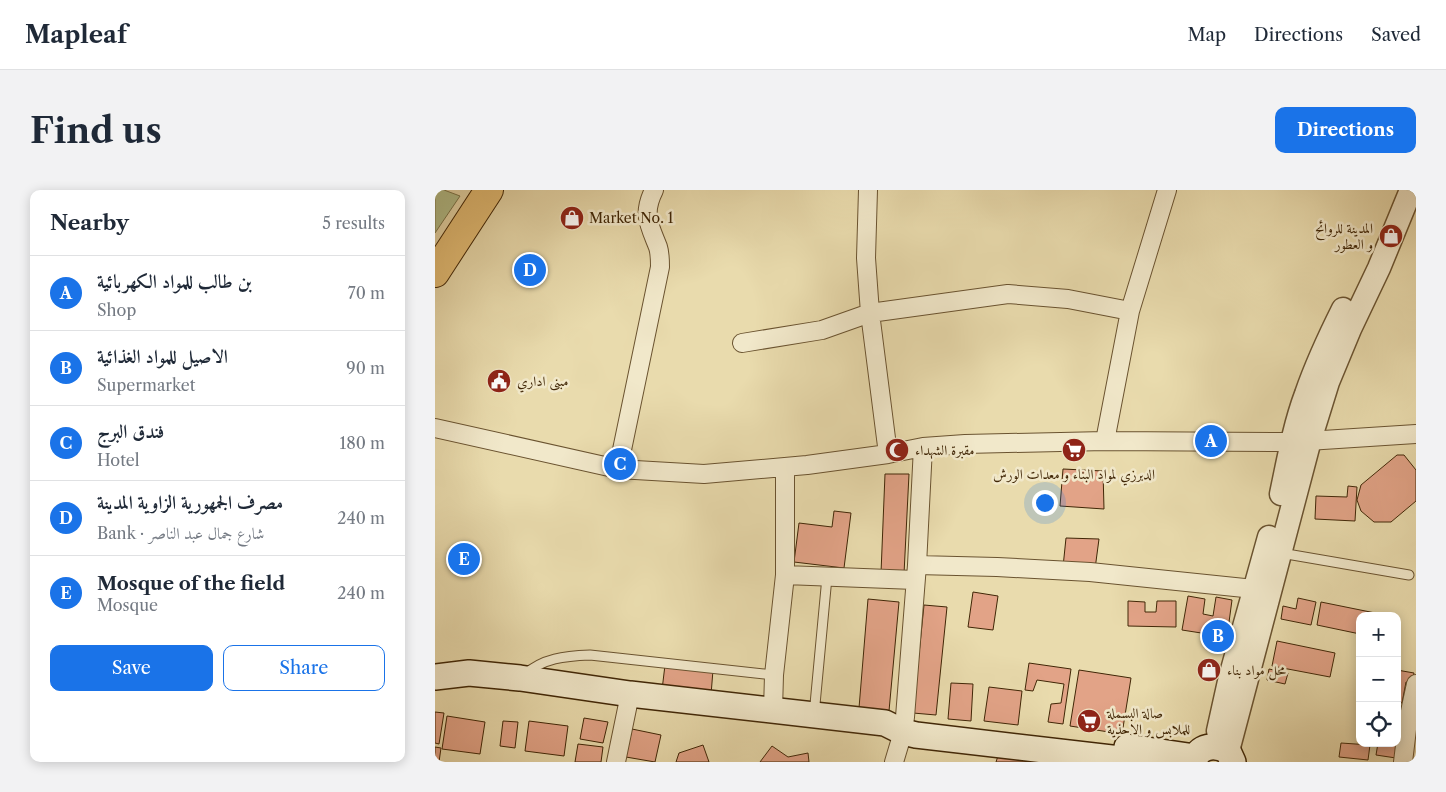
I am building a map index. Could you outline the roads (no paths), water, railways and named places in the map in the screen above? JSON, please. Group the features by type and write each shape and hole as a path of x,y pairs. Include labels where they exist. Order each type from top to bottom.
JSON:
{"main road":[{"path":"435,273 489,190"},
{"path":"435,660 469,673"},
{"path":"435,677 469,673 520,678 629,694 897,724 960,741 1146,762"},
{"path":"897,724 929,719 1220,757"}],"street":[{"path":"618,469 660,267 659,249 647,218 647,202 654,190"},
{"path":"868,190 866,258 870,313 888,454"},
{"path":"1105,442 1130,310 1167,190"},
{"path":"1220,757 1281,553 1301,441 1305,395 1396,190"},
{"path":"1220,757 1254,589 1279,505 1301,441 1379,268 1411,190"},
{"path":"742,343 822,330 870,313 1008,294 1068,299 1130,310"},
{"path":"435,428 618,469 704,474 785,467 888,454 923,447 965,444 1301,441 1416,434"},
{"path":"894,762 916,572 923,447"},
{"path":"773,710 774,675 785,575 785,467"},
{"path":"785,575 827,577 997,567 1090,572 1254,589"},
{"path":"1403,762 1408,722 1416,684"},
{"path":"616,762 629,694"}],"lane":[{"path":"1281,553 1409,576"},
{"path":"814,715 827,577"},
{"path":"520,678 535,665 561,656 590,655 774,675"}],"place":[{"name":"Market No. 1","path":"572,218"},
{"name":"المدينة للروائح و العطور","path":"1391,236"},
{"name":"مصرف الجمهورية الزاوية المدينة","path":"530,270"},
{"name":"مبنى اداري","path":"499,381"},
{"name":"بن طالب للمواد الكهربائية","path":"1211,441"},
{"name":"مقبرة الشهداء","path":"897,450"},
{"name":"الدبرزي لمواد البناء و معدات الورش","path":"1074,450"},
{"name":"فندق البرج","path":"620,464"},
{"name":"Mosque of the field","path":"464,559"},
{"name":"الاصيل للمواد الغذائية","path":"1218,636"},
{"name":"محل مواد بناء","path":"1209,670"},
{"name":"صالة البسملة للملابس و الاحذية","path":"1089,721"}]}
